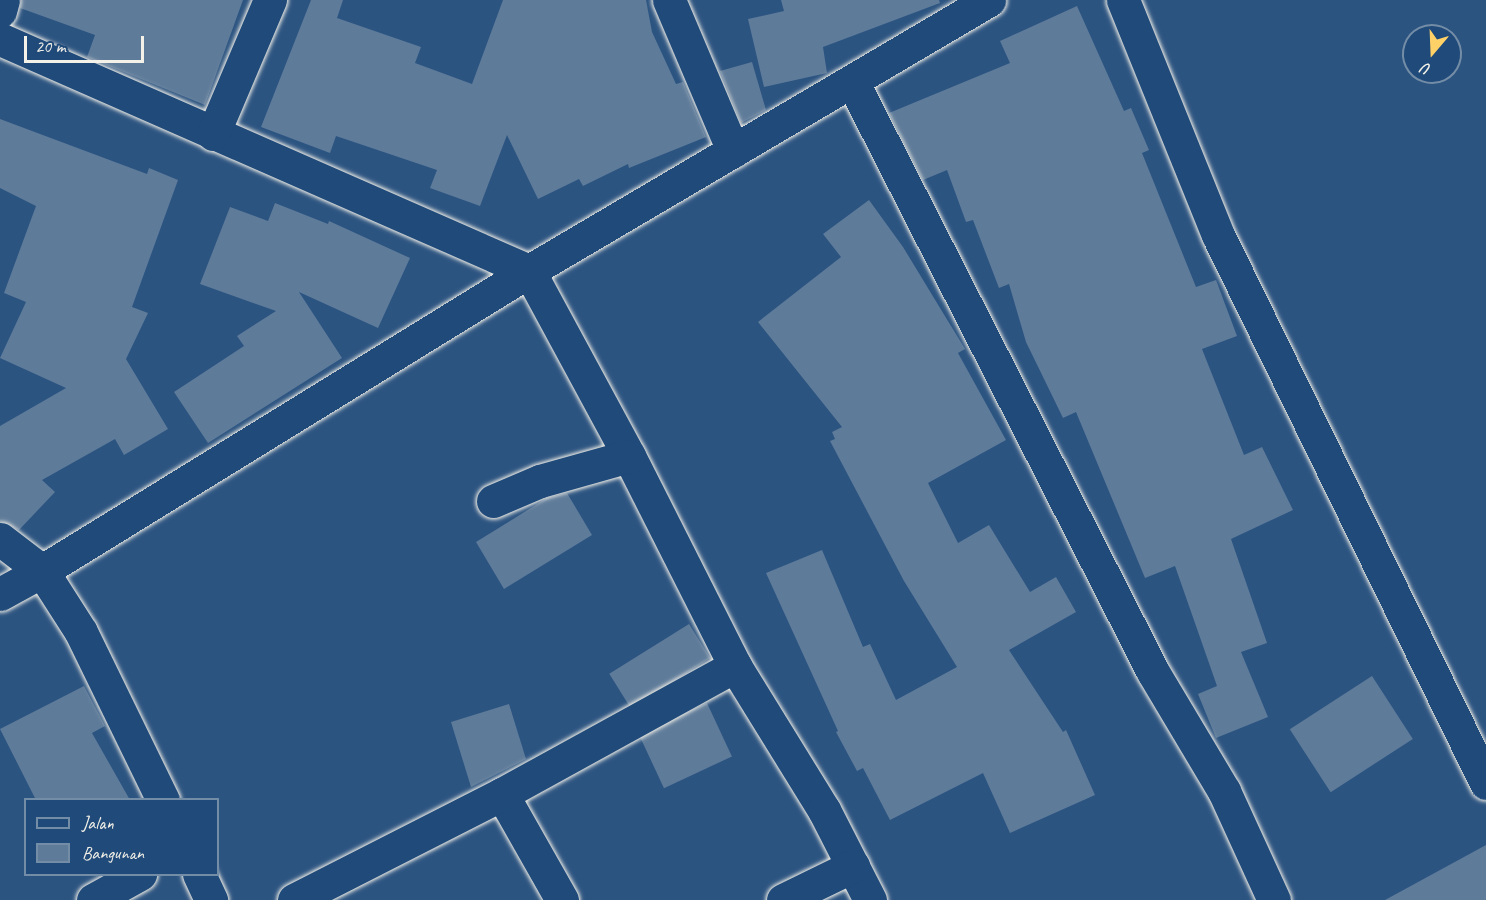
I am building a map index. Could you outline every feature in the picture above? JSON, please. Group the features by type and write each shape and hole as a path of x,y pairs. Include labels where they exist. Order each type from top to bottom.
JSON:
{"street":[{"path":"0,11 3,0"},
{"path":"213,134 270,0"},
{"path":"669,0 733,151"},
{"path":"0,594 42,572 529,271 989,0"},
{"path":"1124,0 1218,235 1486,783"},
{"path":"0,39 529,271 629,456 735,666 824,810 870,900"},
{"path":"852,81 1154,672 1224,790 1274,900"},
{"path":"494,501 540,481 629,456"},
{"path":"0,538 42,572 81,632 162,798"},
{"path":"294,900 502,794 735,666"},
{"path":"502,794 562,900"},
{"path":"783,900 852,866"},
{"path":"93,900 136,876"},
{"path":"200,876 211,900"}],"building":[{"path":"21,0 243,0 205,105 87,57 95,35 20,8"},
{"path":"311,0 343,0 337,18 421,47 415,63 472,84 503,0 646,0 652,32 676,84 683,82 706,137 629,168 628,164 583,186 579,179 538,199 507,135 480,206 430,188 437,170 336,136 330,153 261,127"},
{"path":"781,0 939,0 940,3 823,47 827,73 764,87 748,19 784,11"},
{"path":"1077,6 1124,111 1131,108 1149,150 1142,153 1196,287 1216,280 1237,336 1202,349 1244,455 1262,447 1293,510 1231,539 1267,643 1241,652 1268,717 1216,738 1198,694 1217,686 1175,566 1145,578 1076,412 1063,418 1026,342 1009,284 999,288 973,220 966,222 947,170 923,180 889,113 1010,63 1000,41"},
{"path":"752,62 766,110 741,123 720,71"},
{"path":"0,119 147,174 149,168 178,180 132,307 148,313 126,359 168,429 124,455 115,439 42,480 55,492 19,530 0,521 0,426 66,388 0,358 26,302 4,293 36,206 0,188"},
{"path":"869,200 903,247 965,349 958,353 1006,440 928,483 958,543 989,525 1030,592 1056,577 1076,612 1009,650 1063,732 1066,730 1095,795 1010,833 983,773 890,820 863,768 857,771 836,732 838,731 766,573 822,550 863,647 870,644 896,700 957,667 904,581 830,441 835,439 832,432 842,427 758,322 841,257 823,234"},
{"path":"275,203 328,224 329,221 410,258 378,328 299,292 342,358 208,443 174,392 244,346 237,336 276,311 200,284 230,207 268,221"},
{"path":"567,493 592,535 504,589 476,542 547,498"},
{"path":"689,624 710,658 630,708 609,674"},
{"path":"1372,676 1413,739 1331,792 1290,729"},
{"path":"84,686 105,726 92,733 129,798 35,798 0,729"},
{"path":"707,703 732,756 664,788 639,735"},
{"path":"509,704 526,759 471,787 451,722"},
{"path":"1486,845 1486,900 1385,900"}]}
